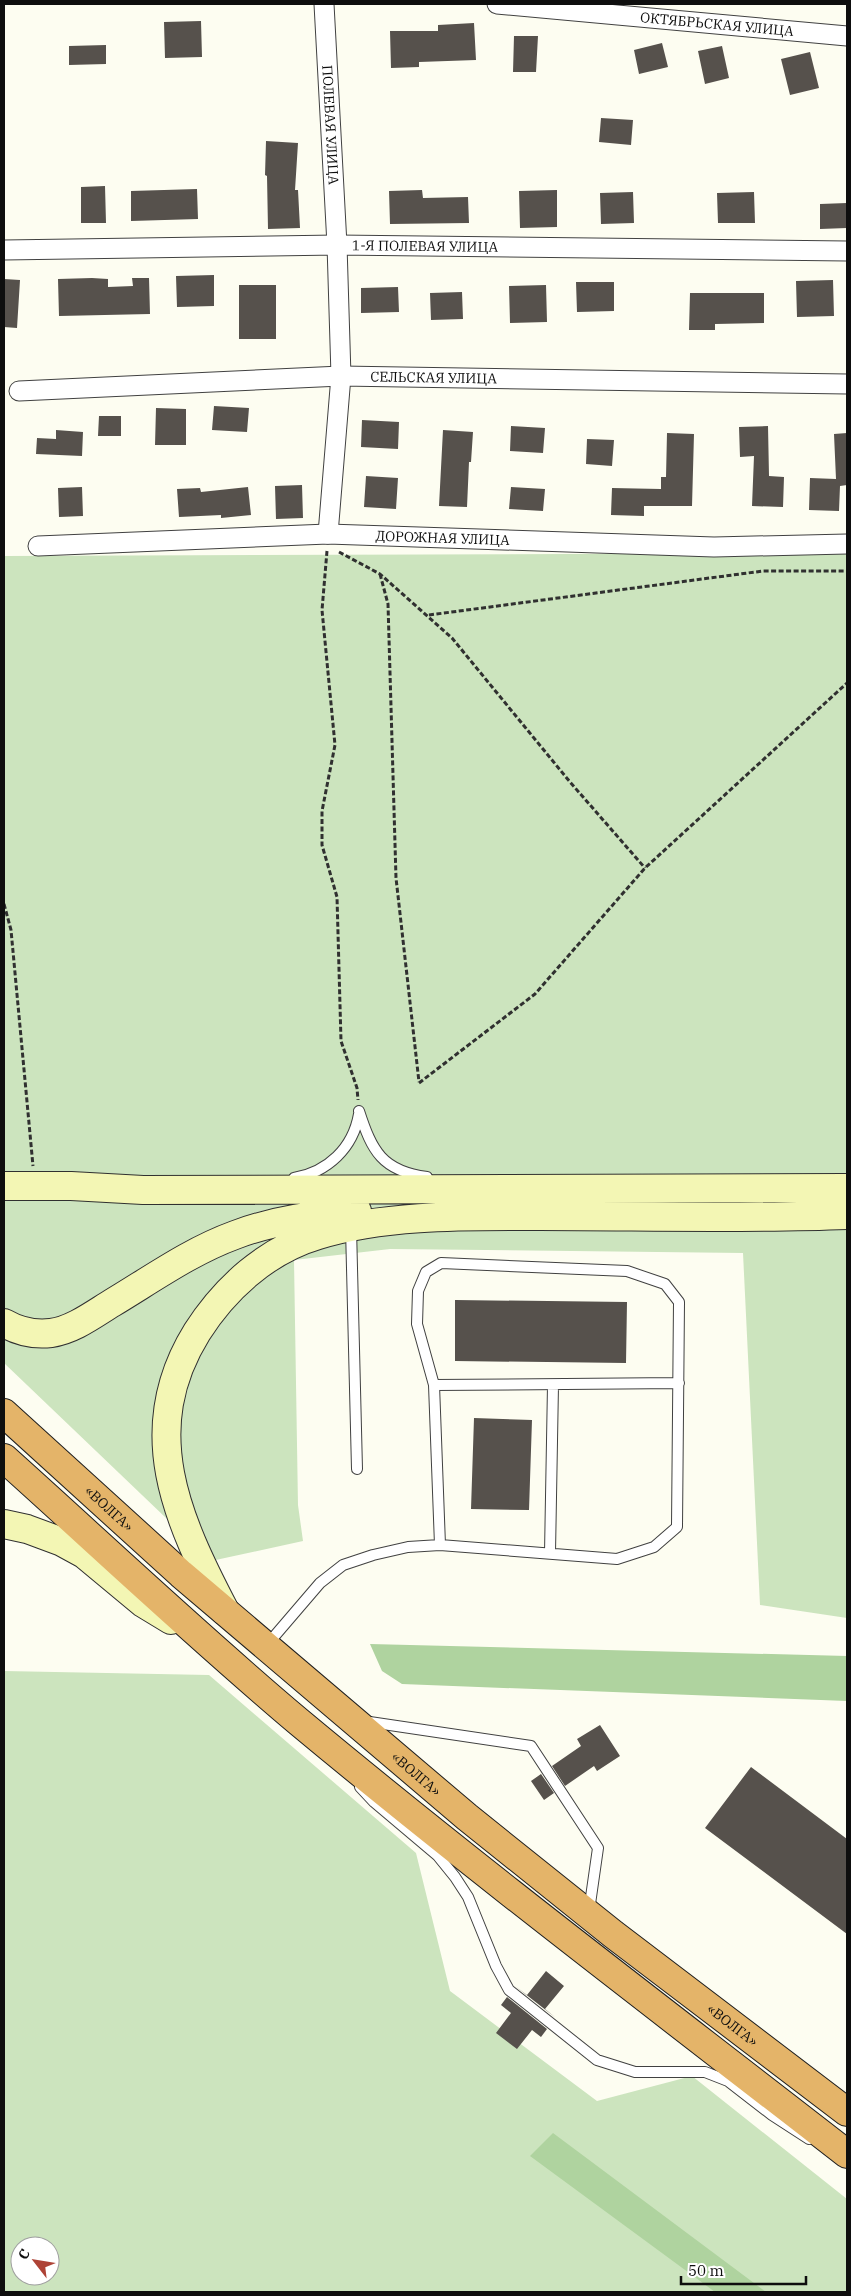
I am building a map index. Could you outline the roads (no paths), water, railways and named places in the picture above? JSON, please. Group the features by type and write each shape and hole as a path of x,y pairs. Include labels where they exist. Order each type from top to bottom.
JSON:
{"highway":[{"name":"«ВОЛГА»","path":"4,1413 181,1574 349,1718 588,1915 847,2112"},
{"path":"4,1458 296,1719 448,1844 847,2154"}],"street":[{"name":"ПОЛЕВАЯ УЛИЦА","path":"324,4 337,245 340,376 328,540"},
{"name":"ОКТЯБРЬСКАЯ УЛИЦА","path":"497,4 847,36"},
{"name":"1-Я ПОЛЕВАЯ УЛИЦА","path":"4,250 337,245 847,251"},
{"name":"СЕЛЬСКАЯ УЛИЦА","path":"19,391 340,376 847,384"},
{"name":"ДОРОЖНАЯ УЛИЦА","path":"38,546 328,540 714,547 847,544"},
{"path":"4,1186 143,1190 847,1188"},
{"path":"4,1202 28,1194 70,1195 143,1190"},
{"path":"4,1323 30,1333 52,1333 77,1324 202,1249 235,1235 270,1224 316,1215 383,1210 443,1216 847,1215"},
{"path":"226,1612 203,1570 173,1490 167,1463 165,1435 167,1410 174,1380 185,1352 206,1319 229,1290 264,1261 292,1245 318,1235 351,1228 443,1216"},
{"path":"4,1524 27,1529 62,1542 84,1554 143,1603 208,1642"}],"lane":[{"path":"229,1190 305,1176 323,1169 338,1158 348,1143 356,1128 359,1111 374,1150 384,1162 396,1170 411,1175 517,1190"},
{"path":"351,1228 357,1469"},
{"path":"265,1647 320,1583 343,1565 373,1555 408,1547 440,1545 617,1558 654,1547 677,1528 679,1302 665,1284 627,1271 442,1263 426,1272 418,1290 417,1324 434,1385 440,1545"},
{"path":"434,1385 679,1383"},
{"path":"550,1553 553,1385"},
{"path":"349,1718 531,1746 598,1848 588,1915"},
{"path":"296,1719 374,1802 438,1856 455,1877 468,1897 496,1966 509,1990 597,2060 635,2072 705,2072 728,2081 802,2136 847,2154"}]}
